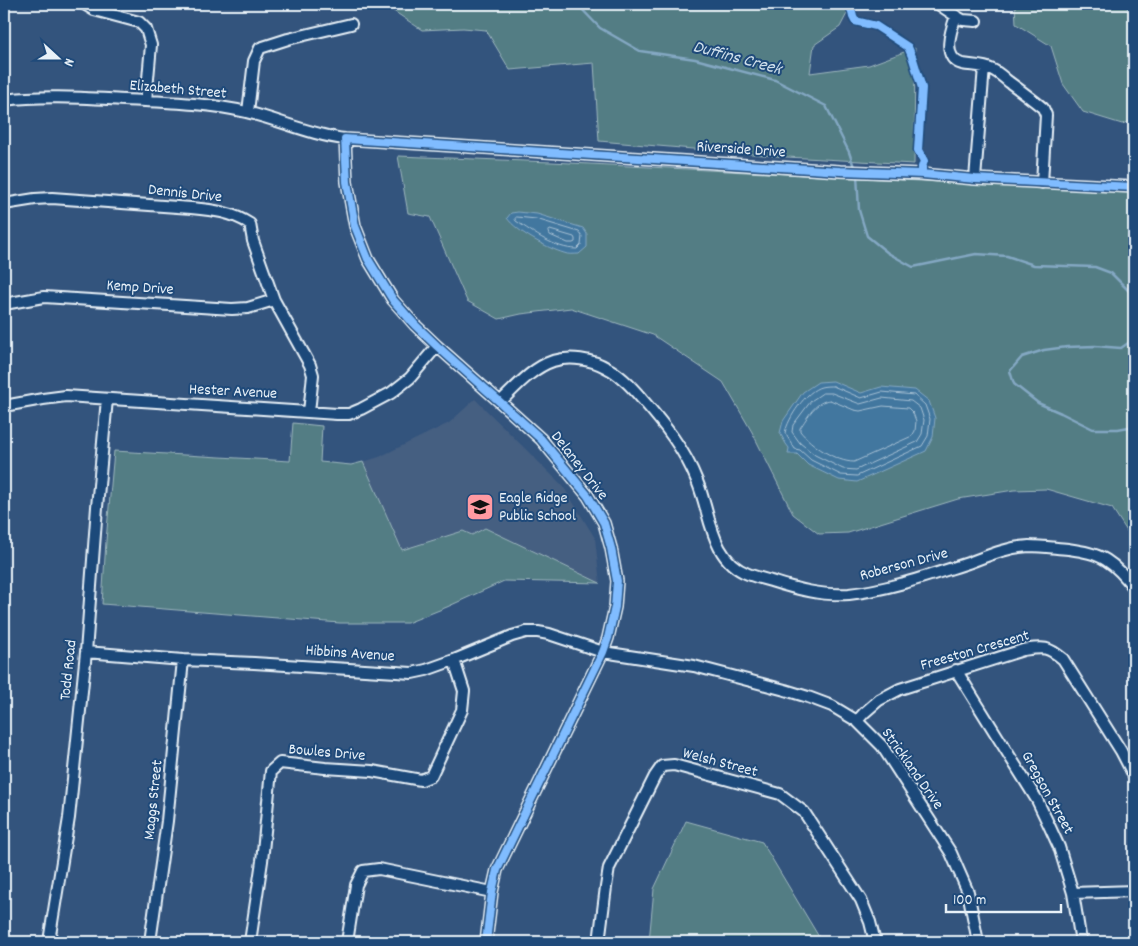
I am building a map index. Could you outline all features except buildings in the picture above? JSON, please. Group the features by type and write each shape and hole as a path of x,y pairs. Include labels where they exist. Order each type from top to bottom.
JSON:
{"street":[{"path":"84,4 94,10 139,22 146,29 152,45 146,101"},
{"path":"938,4 963,20 976,21"},
{"path":"956,16 950,31 951,55 954,59 961,63 984,66 994,71 1043,108 1046,115 1042,183"},
{"path":"248,112 254,61 260,48 288,39 351,24"},
{"path":"975,179 984,66"},
{"name":"Elizabeth Street","path":"4,100 24,97 54,97 146,101 225,108 248,112 305,131 345,139"},
{"name":"Riverside Drive","path":"345,139 1134,188"},
{"name":"Delaney Drive","path":"345,139 347,182 355,226 368,259 393,300 437,346 540,439 588,496 604,523 612,548 617,581 615,607 608,638 603,652 497,870 492,892 486,942"},
{"name":"Dennis Drive","path":"4,204 35,198 52,198 210,209 238,217 250,224 253,240 274,300 310,364 313,375 310,412"},
{"name":"Kemp Drive","path":"4,304 44,297 232,309 248,308 274,300"},
{"name":"Hester Avenue","path":"4,406 66,396 349,414 391,393 410,378 437,346"},
{"name":"Roberson Drive","path":"500,402 534,370 554,361 577,358 593,361 608,368 629,385 662,421 677,442 698,481 716,542 724,557 733,566 748,574 793,588 823,594 871,591 943,571 1004,551 1028,546 1088,552 1105,560 1124,574 1134,588"},
{"name":"Todd Road","path":"51,942 50,935 68,818 86,652 107,400"},
{"name":"Hibbins Avenue","path":"86,652 183,660 398,672 426,670 494,642 526,632 549,634 603,652"},
{"name":"Freeston Crescent","path":"857,721 864,712 879,700 900,688 1024,650 1043,647 1054,651 1063,659 1121,751 1134,776"},
{"name":"Strickland Drive","path":"603,652 694,666 777,688 824,703 857,721 882,746 951,853 968,892 978,942"},
{"name":"Maggs Street","path":"150,942 167,821 183,660"},
{"name":"Bowles Drive","path":"250,942 262,861 271,770 280,764 372,771 421,780 431,776 462,710 464,691 454,660"},
{"name":"Gregson Street","path":"956,670 1037,800 1059,847 1073,893 1080,942"},
{"name":"Welsh Street","path":"600,942 610,868 655,776 662,766 674,765 780,794 804,812 861,900 870,922 875,942"},
{"path":"348,942 356,884 363,871 379,869 492,892"},
{"path":"1073,893 1134,891"}],"shaded area":[{"name":"Eagle Ridge Public School","path":"475,399 563,486 595,538 600,583 485,528 472,535 463,531 402,550 363,462 379,457 449,423"}],"green space":[{"path":"388,4 852,4 840,27 814,45 810,73 869,65 915,48 914,164 787,157 599,141 594,63 510,70 486,30 463,28 422,30 392,10"},
{"path":"1015,4 1134,4 1134,120 1122,124 1083,112 1063,84 1051,46 1016,24"},
{"path":"398,156 1134,192 1134,542 1112,508 1046,489 1014,490 958,499 848,533 819,534 793,514 752,432 723,382 653,335 571,308 521,314 499,319 467,301 430,217 408,213"},
{"path":"293,423 322,426 320,462 351,465 363,462 402,550 463,531 472,535 485,528 600,583 504,581 407,623 340,623 102,604 114,451 290,461"},
{"path":"686,821 762,842 822,942 649,942 654,889"}],"water":[{"path":"511,213 537,214 583,228 587,234 587,247 579,254 566,254 541,243 518,229 507,218"},
{"path":"833,381 861,393 881,387 915,390 929,401 935,418 933,437 926,451 857,482 839,480 808,465 797,454 788,454 789,448 780,433 783,421 803,392 818,382"}],"waterway":[{"name":"Duffins Creek","path":"577,4 600,28 640,51 695,59 775,80 826,106 849,152 855,170"},
{"path":"1124,4 1134,13"},
{"name":"Duffins Creek","path":"857,175 859,210 867,236 888,253 913,267 976,254 1007,256 1034,265 1095,267 1111,273 1129,291 1134,306"},
{"name":"Duffins Creek","path":"1134,339 1121,348 1095,346 1044,350 1022,357 1010,371 1014,384 1038,403 1093,429 1118,429 1134,426"}],"cycle path":[{"path":"850,4 855,21 876,26 908,47 922,88 918,150 924,161 922,174"},
{"path":"486,942 492,892 497,870 603,652 615,607 617,581 604,523 588,496 541,439 437,346 393,300 368,259 355,226 347,182 345,139 840,171 1134,187"}],"place":[{"name":"Eagle Ridge Public School","path":"480,507"}]}
